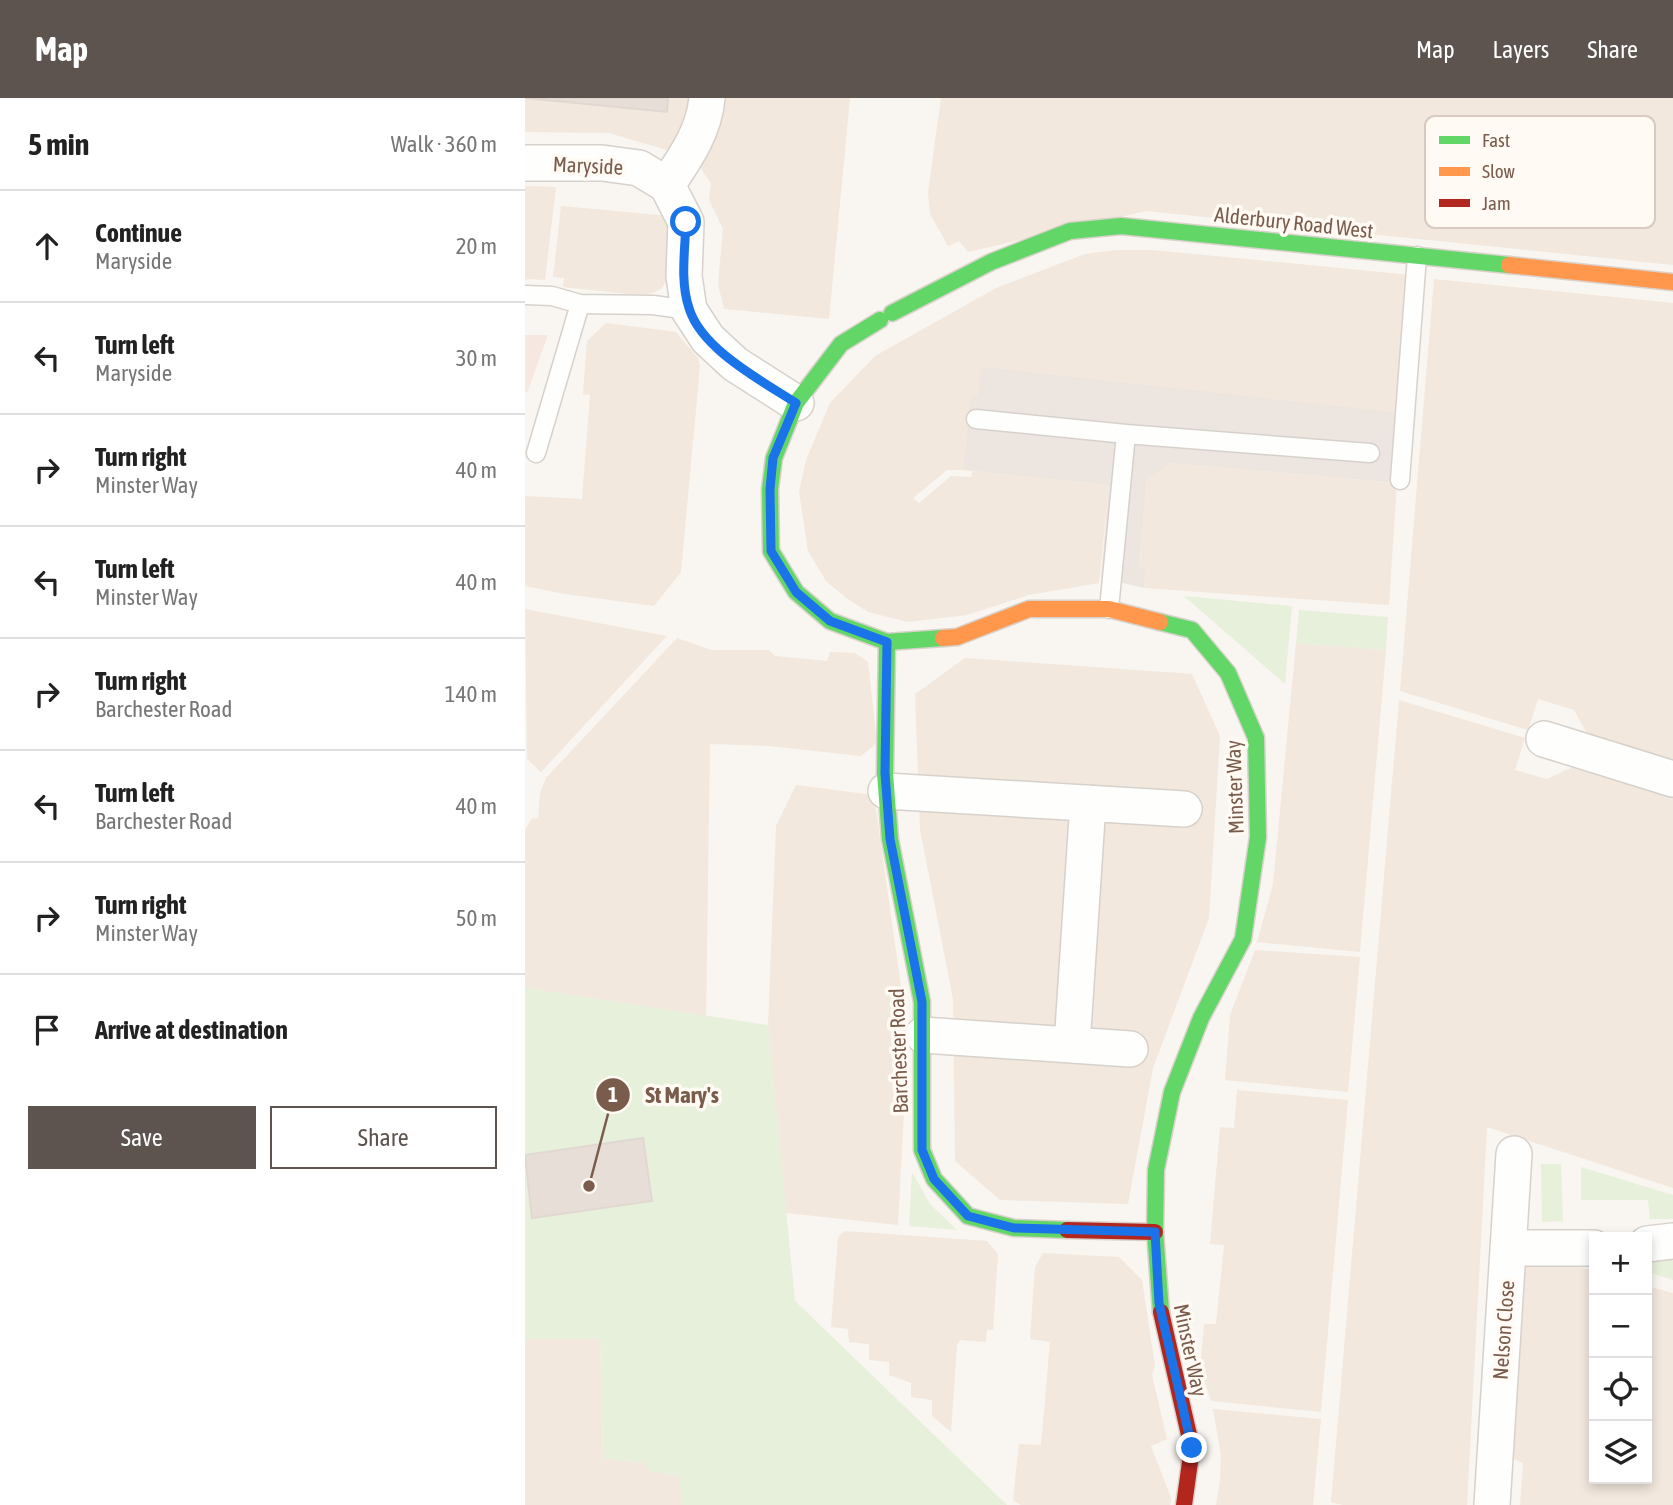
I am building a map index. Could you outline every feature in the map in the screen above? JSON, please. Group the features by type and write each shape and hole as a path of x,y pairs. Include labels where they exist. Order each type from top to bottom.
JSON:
{"street":[{"path":"707,98 706,111 693,147 667,185 686,222 684,276 689,310 708,339 735,365 796,403"},
{"name":"Maryside","path":"525,163 602,163 639,168 667,185"},
{"name":"Alderbury Road West","path":"841,344 886,316 991,262 1070,232 1121,226 1673,282"},
{"name":"Minster Way","path":"841,344 796,403 773,458 770,489 771,551 796,592 830,621 887,642 957,637 1029,609 1109,609 1192,630 1228,673 1257,737 1258,837 1243,939 1201,1018 1172,1092 1156,1170 1155,1232 1159,1303 1192,1448 1184,1505"},
{"name":"Barchester Road","path":"887,642 886,792 890,839 922,1002 922,1150 934,1179 968,1216 1014,1228 1155,1232"},
{"path":"1544,739 1673,779"},
{"path":"886,792 1184,808"},
{"path":"1072,1045 1088,803"},
{"path":"923,1035 1130,1049"},
{"name":"Nelson Close","path":"1492,1505 1514,1154"},
{"path":"1652,1243 1673,1241"},
{"path":"1508,1248 1589,1248"}],"lane":[{"path":"1400,481 1417,256"},
{"path":"525,295 552,296 580,304 653,305 689,310"},
{"path":"536,453 580,304"},
{"path":"976,419 1370,453"},
{"path":"1109,609 1126,434"}],"shaded area":[{"path":"525,98 850,98 829,319 724,309 718,284 723,229 709,200 711,183 687,149 670,151 609,133 525,132"},
{"path":"941,98 1673,98 1673,265 1146,211 968,252 959,241 948,246 930,214 928,192"},
{"path":"525,186 556,187 545,280 525,281"},
{"path":"561,206 669,216 670,276 661,289 638,295 563,287 564,278 553,277"},
{"path":"1116,250 1152,250 1412,275 1401,413 970,397 963,470 947,470 913,498 919,503 951,476 971,477 972,471 1109,485 1099,583 1029,595 967,615 908,622 868,612 846,598 826,581 808,551 799,492 806,460 830,403 875,356 996,288 1085,254"},
{"path":"1434,279 1673,303 1673,759 1587,733 1574,710 1538,699 1528,730 1400,691"},
{"path":"606,323 676,332 698,358 700,366 681,572 654,606 525,586 525,496 582,499 590,395 583,394 587,341"},
{"path":"525,335 548,335 527,393 525,392"},
{"path":"981,367 1401,413 1397,483 1171,463 1147,479 1139,567 1146,569 1144,588 1101,578 1109,485 963,470 970,397 978,397"},
{"path":"1171,463 1397,483 1389,605 1144,588 1146,569 1139,568 1147,479"},
{"path":"525,609 667,636 541,772 527,759"},
{"path":"677,638 711,650 769,650 775,656 827,661 830,652 855,653 868,662 877,743 861,756 768,746 710,744 706,1016 525,988 525,830 532,818 538,819 540,793 546,778"},
{"path":"1296,643 1386,650 1360,952 1257,942 1273,884"},
{"path":"965,658 1192,674 1220,736 1209,918 1153,1068 1128,1204 1000,1200 955,1161 953,999 920,829 915,694"},
{"path":"1399,700 1525,738 1515,770 1547,779 1575,766 1673,795 1673,1188 1487,1127 1467,1505 1343,1505 1331,1502"},
{"path":"796,785 874,795 903,1001 907,1052 898,1225 786,1213 768,1025 776,826"},
{"path":"1255,950 1360,957 1348,1092 1225,1080 1230,1015"},
{"path":"1237,1090 1348,1100 1321,1412 1211,1401 1200,1368 1204,1324 1216,1324 1224,1245 1210,1244 1220,1127 1234,1128"},
{"path":"845,1231 987,1241 998,1254 993,1330 987,1330 986,1342 960,1340 957,1345 951,1432 932,1416 932,1400 911,1397 911,1383 889,1375 889,1362 869,1360 869,1344 849,1342 848,1329 831,1327 838,1237"},
{"path":"1043,1253 1119,1257 1142,1280 1155,1366 1152,1375 1167,1439 1151,1446 1171,1498 1170,1505 1021,1505 1013,1500 1019,1444 1041,1445 1050,1342 1030,1339 1035,1267"},
{"path":"1554,1260 1589,1270 1589,1484 1652,1484 1652,1287 1673,1293 1673,1505 1520,1505 1523,1463 1507,1456 1515,1276 1528,1262"},
{"path":"525,1339 600,1339 603,1458 645,1463 650,1471 680,1476 682,1505 525,1505"},
{"path":"1213,1409 1321,1419 1313,1505 1216,1505 1221,1455"}],"green space":[{"path":"1184,596 1292,606 1285,684"},
{"path":"1299,610 1388,617 1386,650 1296,643"},
{"path":"525,988 768,1025 795,1301 1007,1505 682,1505 679,1476 649,1471 645,1463 603,1458 600,1339 525,1339"},
{"path":"1541,1164 1561,1164 1563,1221 1542,1222"},
{"path":"1581,1167 1673,1195 1673,1219 1650,1219 1648,1200 1581,1200"},
{"path":"912,1172 930,1204 957,1230 909,1226"},
{"path":"1652,1261 1673,1261 1673,1280 1652,1274"}],"building":[{"path":"525,98 668,98 667,112"},
{"path":"643,1138 652,1201 532,1218 525,1155"}],"traffic: fast":[{"path":"892,313 991,262 1070,231 1121,226 1509,265"},
{"path":"880,320 841,344 796,403 774,458 770,489 771,551 796,592 830,621 887,642 943,638"},
{"path":"1160,622 1192,630 1228,673 1256,738 1258,837 1243,939 1201,1018 1172,1092 1156,1170 1155,1232 1161,1312"},
{"path":"887,642 885,773 890,839 922,1002 922,1150 934,1179 968,1216 1014,1228 1067,1230"}],"traffic: slow":[{"path":"1509,265 1673,282"},
{"path":"943,638 957,637 1029,609 1109,609 1160,622"}],"traffic: jam":[{"path":"1067,1230 1155,1232"},
{"path":"1161,1312 1192,1448 1184,1505"}],"place":[{"name":"St Mary's","path":"589,1186"}],"route":[{"path":"686,222 684,276 689,310 708,339 735,365 796,403 773,458 770,489 771,551 796,592 830,621 887,642 886,792 890,839 922,1002 922,1150 934,1179 968,1216 1014,1228 1155,1232 1159,1303 1192,1448"}]}
